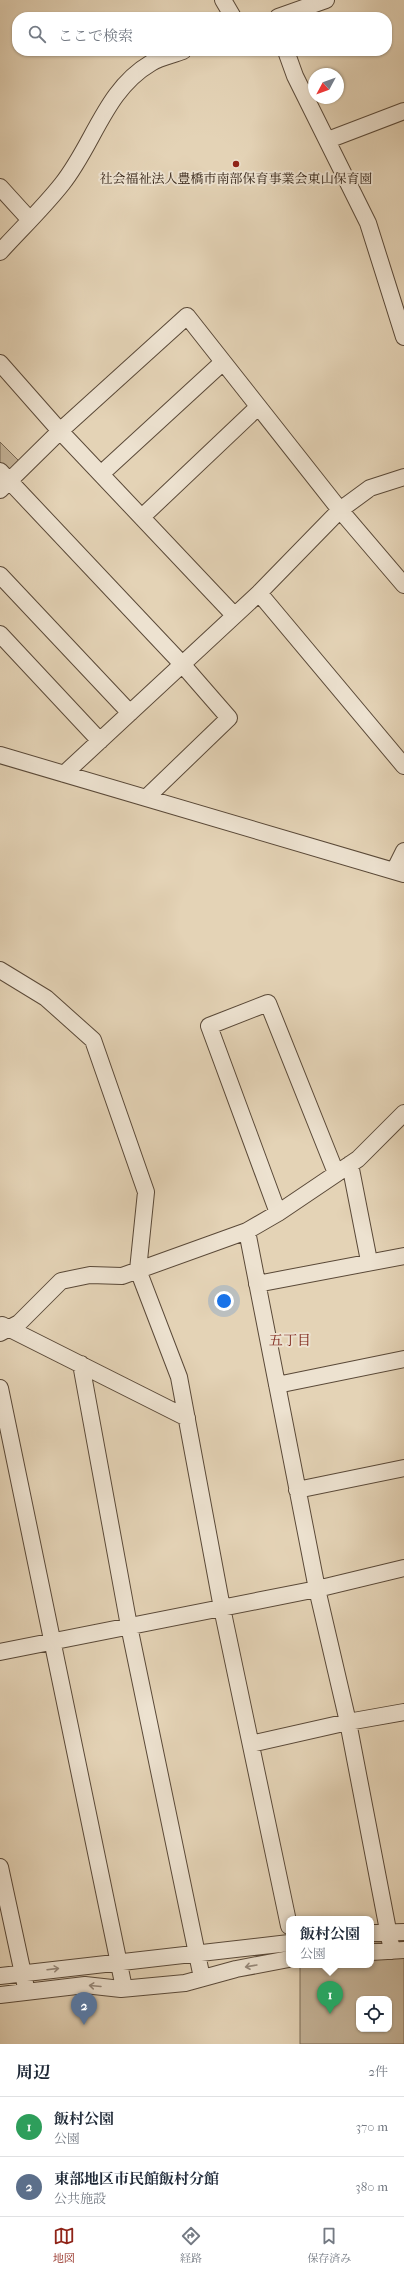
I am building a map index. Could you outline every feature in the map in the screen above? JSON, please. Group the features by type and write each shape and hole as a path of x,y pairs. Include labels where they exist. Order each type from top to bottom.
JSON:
{"street":[{"path":"223,0 230,12"},
{"path":"292,12 326,0"},
{"path":"0,252 62,184 80,158 109,104 135,73 153,62 169,56"},
{"path":"288,56 295,76 368,223 404,337"},
{"path":"328,140 404,110"},
{"path":"0,187 30,220"},
{"path":"146,798 229,718 182,664 3,481 187,316 340,510 404,585"},
{"path":"101,474 223,362"},
{"path":"0,363 60,431 234,615"},
{"path":"142,517 258,407"},
{"path":"64,774 259,593 340,510 370,488 404,477"},
{"path":"0,575 130,713"},
{"path":"259,593 404,766"},
{"path":"0,634 100,740"},
{"path":"0,755 399,873 404,851"},
{"path":"0,970 46,998 93,1040 146,1192 138,1270 179,1377 222,1608 287,1916"},
{"path":"278,1213 209,1026 268,1003 343,1169 369,1261"},
{"path":"3,1329 20,1323 60,1281 90,1275 122,1276 247,1232 358,1159 404,1113"},
{"path":"247,1232 317,1589 396,1932 398,1950 374,1952"},
{"path":"257,1284 369,1261 404,1256"},
{"path":"3,1329 81,1364 186,1418"},
{"path":"277,1385 404,1359"},
{"path":"81,1364 129,1626 202,1978"},
{"path":"0,1388 124,1988"},
{"path":"297,1490 404,1468"},
{"path":"0,1652 317,1589 404,1568"},
{"path":"251,1744 348,1722 404,1712"},
{"path":"0,1867 26,1992"},
{"path":"374,1933 396,1932"},
{"path":"0,1976 286,1943"},
{"path":"0,1995 85,1985 124,1988 185,1983 236,1969 286,1960"}],"shaded area":[{"path":"0,442 22,464 9,478 0,468"},
{"path":"404,1957 404,2044 300,2044 300,1968 374,1968 374,1959"}],"place":[{"name":"社会福祉法人豊橋市南部保育事業会東山保育園","path":"236,164"},
{"name":"飯村公園","path":"330,2014"},
{"name":"東部地区市民館飯村分館","path":"84,2025"}],"district":[{"name":"五丁目","path":"290,1340"}]}
